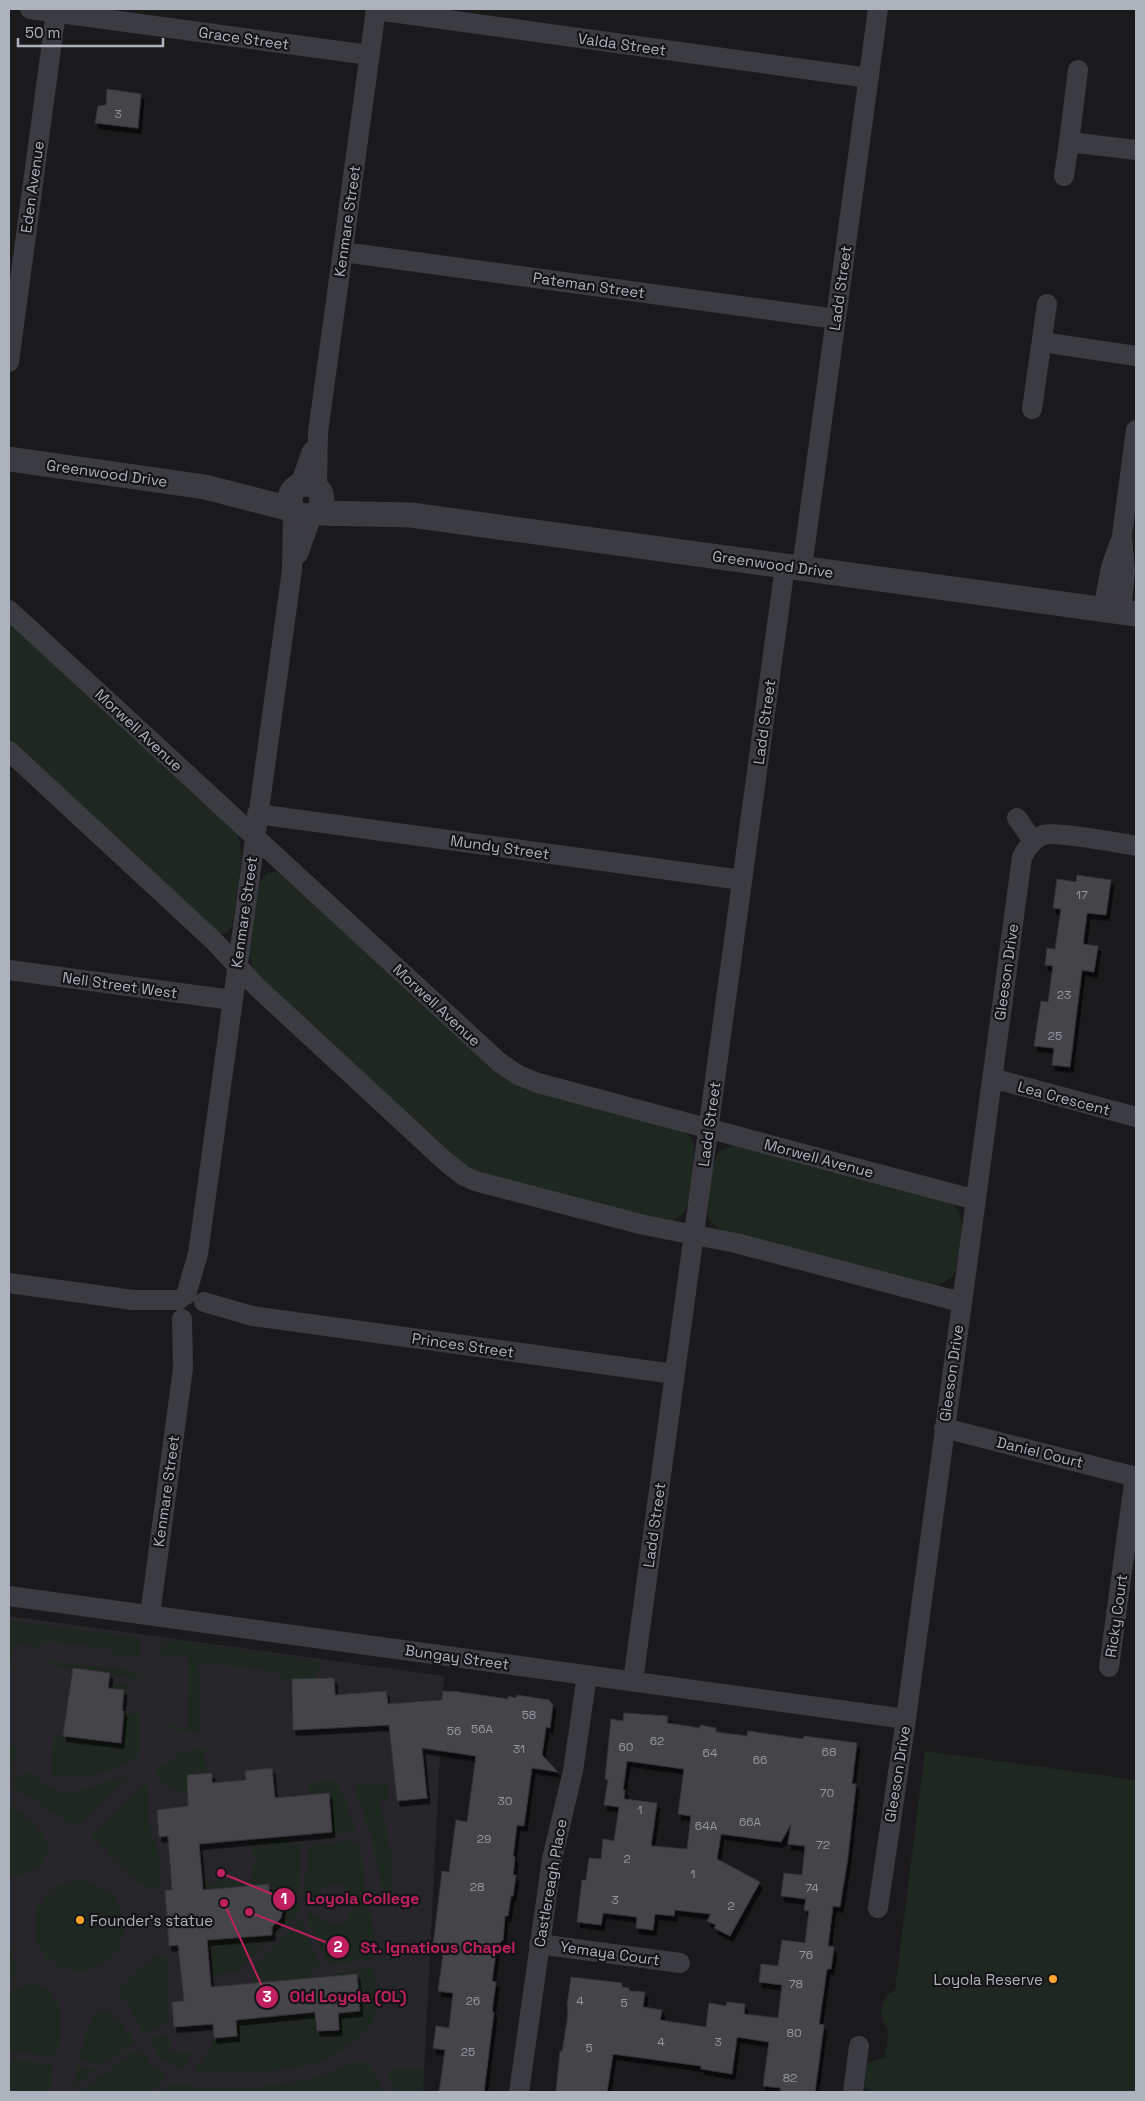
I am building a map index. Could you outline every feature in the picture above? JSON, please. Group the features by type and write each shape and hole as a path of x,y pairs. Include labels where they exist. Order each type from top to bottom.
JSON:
{"street":[{"name":"Grace Street","path":"30,9 370,55"},
{"name":"Ladd Street","path":"633,1681 742,880 836,319 878,9"},
{"name":"Valda Street","path":"376,10 869,78"},
{"name":"Kenmare Street","path":"150,1615 257,814 292,570 318,432 376,10"},
{"name":"Eden Avenue","path":"9,362 56,12"},
{"path":"1064,176 1078,70"},
{"path":"1069,142 1136,150"},
{"name":"Pateman Street","path":"343,252 836,319"},
{"path":"1032,409 1047,304"},
{"path":"1042,342 1136,356"},
{"path":"1120,612 1125,570 1122,535 1136,430"},
{"name":"Greenwood Drive","path":"9,459 1120,612"},
{"name":"Morwell Avenue","path":"9,610 509,1070 538,1083 976,1200"},
{"path":"9,751 214,941 279,1008 446,1162 464,1176 475,1181 644,1226 736,1242 961,1302"},
{"name":"Mundy Street","path":"257,814 742,880"},
{"path":"1017,818 1033,842 1044,835 1050,834 1136,846"},
{"name":"Gleeson Drive","path":"878,1908 906,1719 1021,863 1025,851 1033,842"},
{"name":"Nell Street West","path":"9,970 232,1000"},
{"name":"Lea Crescent","path":"992,1078 1136,1116"},
{"name":"Princes Street","path":"9,1283 674,1374"},
{"name":"Daniel Court","path":"944,1428 1136,1476"},
{"name":"Ricky Court","path":"1109,1667 1136,1476"},
{"name":"Bungay Street","path":"9,1596 906,1719"},
{"name":"Castlereagh Place","path":"519,2092 556,1835 573,1772 587,1675"},
{"name":"Yemaya Court","path":"539,1944 680,1963"},
{"path":"852,2092 859,2046"}],"shaded area":[{"path":"9,622 236,831 241,851 240,877 232,926 226,933 220,934 9,742"},
{"path":"268,873 281,873 496,1068 687,1133 694,1144 694,1160 691,1190 684,1212 675,1219 663,1222 465,1168 261,981 252,966 249,954 259,882"},
{"path":"736,1145 953,1204 958,1211 962,1227 956,1270 948,1280 936,1285 718,1229 710,1221 708,1214 711,1176 717,1156 721,1151"},
{"path":"9,1616 444,1676 423,2092 9,2092"},
{"path":"11,1621 141,1638 141,1656 138,1658 114,1655 113,1649 44,1641 40,1647 13,1644 9,1674 9,1625"},
{"path":"174,1640 320,1661 317,1678 281,1680 281,1672 198,1662 200,1732 179,1732 167,1725 169,1722 181,1730 188,1729 189,1658 159,1656 161,1641 174,1643"},
{"path":"50,1661 132,1670 141,1677 139,1679 110,1676 110,1673 49,1665"},
{"path":"109,1682 127,1684 125,1708 122,1708 124,1690 104,1688"},
{"path":"124,1713 140,1715 138,1758 96,1774 75,1777 50,1776 55,1735 120,1743"},
{"path":"9,1746 17,1747 14,1765 9,1770"},
{"path":"205,1747 207,1774 187,1775 188,1792 176,1792 157,1778 156,1771 180,1753"},
{"name":"Loyola Reserve","path":"925,1751 1136,1780 1136,2092 872,2092 864,2087 867,2063 885,2058 889,2030 882,2020 881,2008 886,1997 895,1990"},
{"path":"31,1771 47,1786 64,1791 83,1790 130,1775 81,1824 76,1826 14,1786 12,1782"},
{"path":"147,1780 151,1837 158,1847 160,1881 156,1890 148,1888 131,1876 92,1836"},
{"path":"335,1781 345,1797 355,1828 351,1833 312,1834 332,1832 329,1793 310,1795 308,1783"},
{"path":"388,1782 390,1801 380,1803 391,1859 392,1882 390,1893 385,1891 382,1886 369,1829 353,1785"},
{"path":"9,1804 38,1828 47,1844 47,1853 37,1868 29,1873 12,1877 9,1882"},
{"path":"291,1836 291,1844 302,1843 297,1902 300,1913 235,1973 210,1975 206,1930 218,1939 272,1935 272,1924 204,1899 202,1883 251,1879 255,1859 249,1839"},
{"path":"353,1841 359,1845 378,1954 373,1959 327,1965 306,1914 311,1913 328,1923 340,1924 347,1919 351,1911 352,1902 349,1893 343,1887 334,1884 321,1889 313,1899 303,1900 308,1850 316,1844"},
{"path":"70,1881 88,1881 104,1888 117,1901 124,1917 124,1935 117,1951 104,1964 88,1971 70,1971 54,1964 41,1951 34,1935 34,1917 41,1901 54,1888"},
{"path":"301,1919 321,1966 313,1967 313,1978 254,1983 253,1967"},
{"path":"9,1948 17,1966 15,1973 9,1978"},
{"path":"159,1954 167,1959 170,1987 166,1999 168,2023 145,2035 118,1990"},
{"path":"374,1967 376,2012 373,2024 364,2034 332,2056 315,2064 269,2071 191,2072 209,2053 214,2038 237,2036 236,2020 315,2012 317,2031 339,2030 332,1974"},
{"path":"36,1984 46,1989 53,1996 61,2015 61,2036 55,2057 29,2053 9,2053 9,1993 26,1985"},
{"path":"106,2009 122,2024 135,2042 106,2063 77,2061 90,2022 99,2010"},
{"path":"169,2035 170,2050 173,2053 196,2053 183,2067 178,2069 163,2060 148,2041 157,2036"},
{"path":"138,2048 153,2066 168,2078 151,2092 79,2092"},
{"path":"22,2061 53,2064 49,2092 9,2092 9,2062"},
{"path":"364,2061 379,2077 383,2092 161,2092 174,2084 209,2088 244,2088 278,2085 313,2078 350,2064"},
{"path":"76,2067 98,2069 72,2088"},
{"path":"388,2068 424,2070 423,2092 394,2092"}],"building":[{"path":"107,89 141,94 138,128 95,123 98,106 106,105"},
{"path":"1077,875 1111,880 1106,915 1087,913 1083,944 1098,946 1094,972 1082,970 1070,1067 1052,1065 1054,1048 1034,1046 1041,1001 1048,1002 1053,966 1045,965 1047,948 1055,949 1061,909 1053,908 1057,879 1076,882"},
{"path":"73,1668 110,1673 108,1688 124,1690 121,1743 63,1736"},
{"path":"334,1678 335,1695 386,1691 388,1704 442,1700 443,1691 453,1691 508,1699 508,1696 516,1698 517,1695 549,1700 553,1705 550,1728 546,1727 542,1755 558,1772 532,1768 524,1826 517,1825 513,1856 515,1857 513,1875 516,1875 513,1896 511,1896 508,1916 505,1916 503,1940 497,1945 492,1981 496,1982 492,2012 494,2012 484,2092 439,2092 445,2050 433,2048 436,2026 449,2028 453,1993 438,1991 444,1948 433,1946 442,1871 449,1872 456,1820 467,1822 476,1756 422,1748 427,1798 397,1801 389,1725 293,1730 292,1679"},
{"path":"624,1713 668,1716 667,1723 700,1728 700,1725 716,1728 716,1732 747,1736 748,1731 803,1739 804,1736 857,1743 852,1784 856,1784 848,1857 840,1907 833,1906 828,1946 834,1947 831,1969 827,1969 819,2024 824,2025 815,2092 780,2092 781,2088 763,2086 769,2042 737,2037 732,2074 701,2069 701,2066 613,2054 607,2092 556,2092 560,2051 562,2052 567,2022 571,1977 622,1983 622,1987 629,1988 629,1991 645,1992 643,2007 662,2010 660,2020 706,2027 709,2003 726,2006 727,2002 745,2004 744,2014 778,2018 782,1985 759,1982 761,1964 778,1966 782,1940 805,1943 809,1911 804,1910 806,1899 781,1896 784,1873 802,1875 805,1846 788,1844 791,1824 781,1842 721,1834 717,1859 760,1882 730,1936 714,1928 716,1925 707,1921 711,1914 675,1910 674,1916 655,1914 653,1930 636,1928 637,1917 603,1913 601,1925 577,1922 582,1880 586,1880 589,1858 601,1859 603,1839 614,1841 619,1807 604,1805 608,1780 605,1779 611,1719 623,1721","holes":["627,1761 684,1769 678,1814 691,1816 687,1849 651,1846 657,1803 624,1799 625,1790 623,1790"]},
{"path":"272,1768 275,1798 329,1793 332,1832 199,1844 203,1890 269,1884 269,1891 279,1898 283,1907 281,1918 272,1927 272,1935 207,1940 211,1987 357,1974 360,2011 338,2013 339,2030 317,2031 315,2012 236,2020 237,2036 214,2038 213,2024 174,2027 172,2002 184,2001 178,1945 169,1946 165,1890 172,1890 168,1836 159,1837 157,1810 188,1806 187,1775 212,1773 212,1783 246,1780 245,1771"}],"place":[{"name":"Loyola College","path":"221,1873"},
{"name":"Old Loyola (OL)","path":"224,1903"},
{"name":"St. Ignatious Chapel","path":"249,1912"},
{"name":"Founder's statue","path":"80,1920"},
{"name":"Loyola Reserve","path":"1053,1979"}]}
